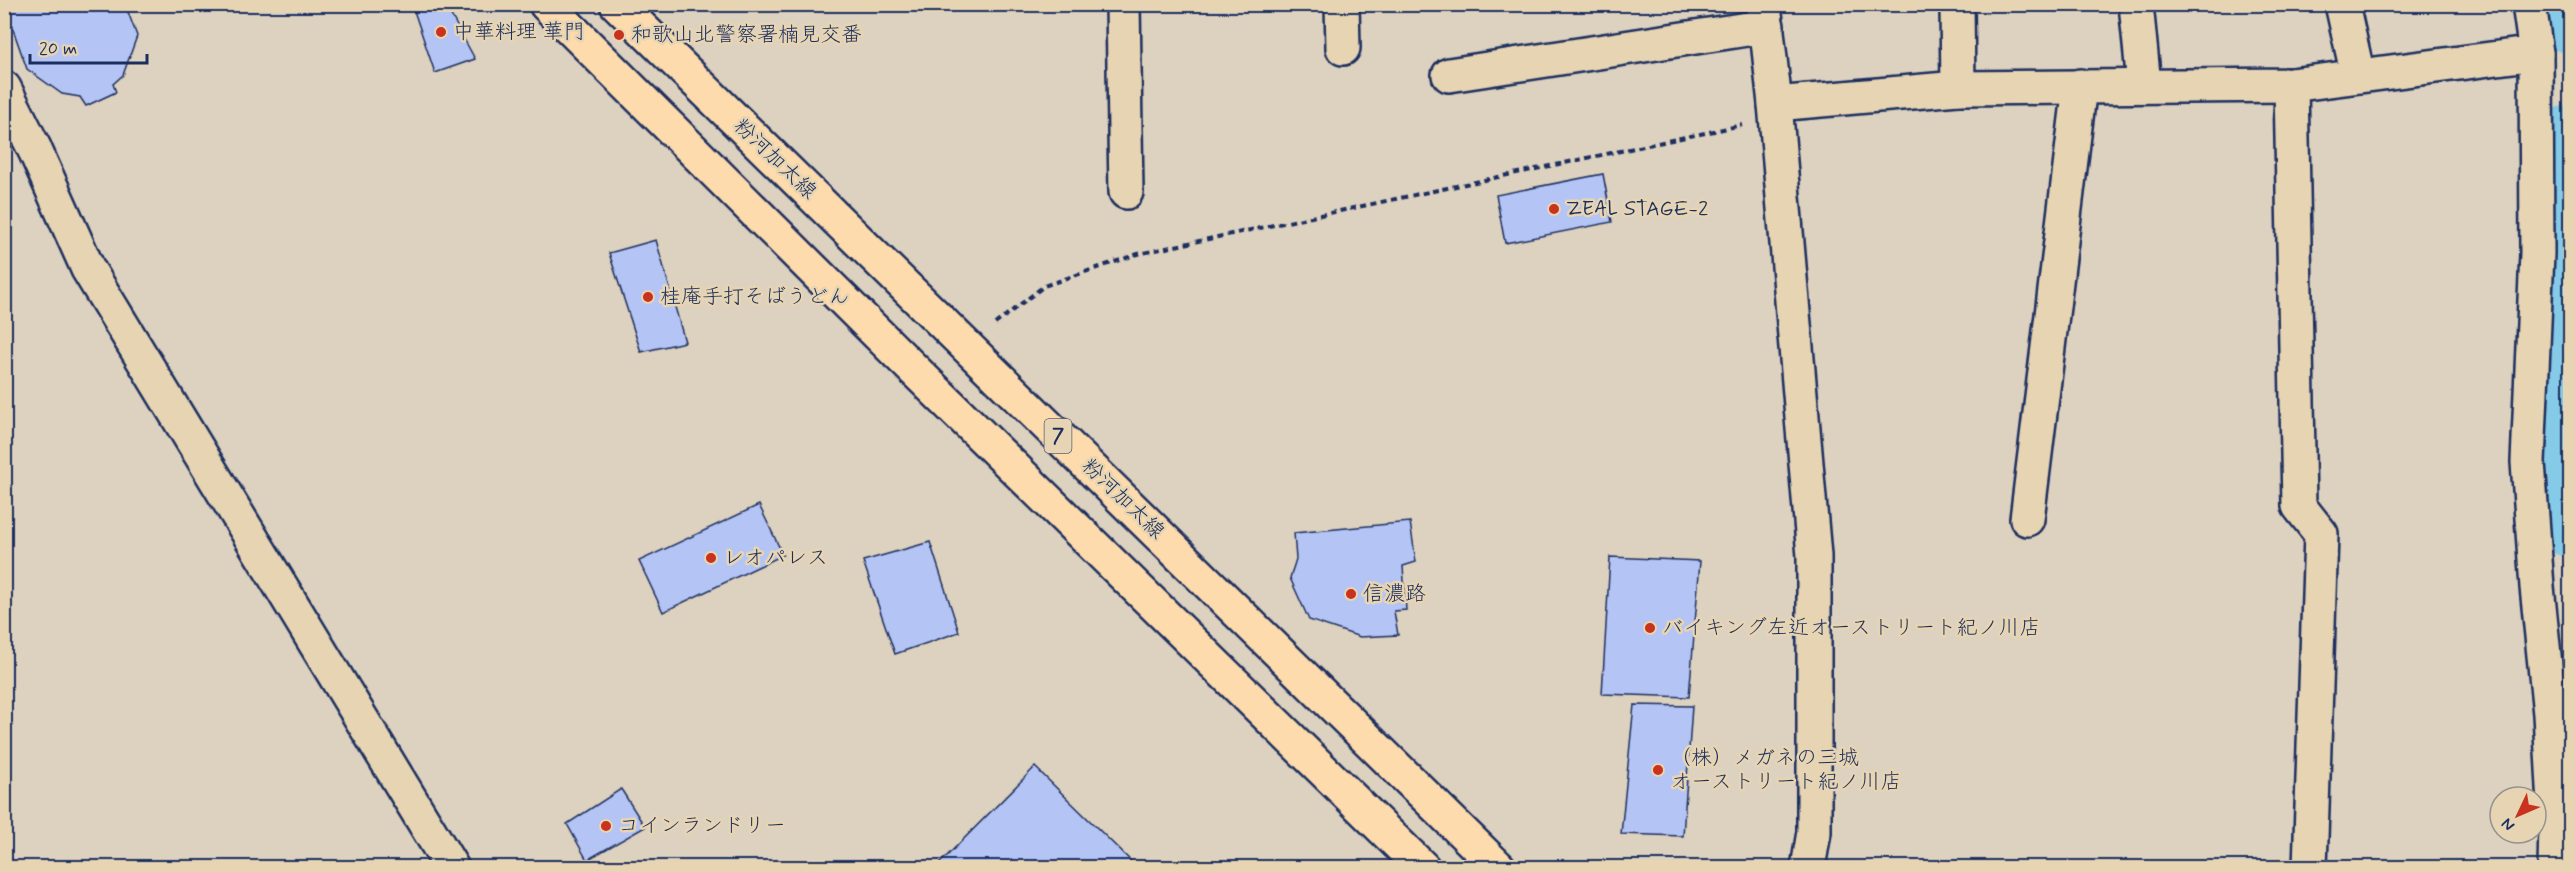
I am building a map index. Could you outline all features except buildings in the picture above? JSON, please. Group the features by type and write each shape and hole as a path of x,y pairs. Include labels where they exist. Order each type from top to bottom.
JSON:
{"main road":[{"path":"546,4 897,353 1423,867"},
{"name":"粉河加太線","path":"617,4 1499,867"}],"street":[{"path":"1123,4 1126,192"},
{"path":"1342,4 1343,48"},
{"path":"1957,4 1958,88"},
{"path":"2136,4 2144,85"},
{"path":"2342,4 2358,76"},
{"path":"2529,4 2536,53 2537,253 2528,462 2537,587 2550,714 2556,824 2555,867"},
{"path":"1449,75 1765,15 1814,556 1814,832 1808,867"},
{"path":"1776,117 1958,88 2291,85 2536,53"},
{"path":"2291,85 2299,506 2321,534 2310,867"},
{"path":"2027,519 2080,86"},
{"path":"4,88 34,148 88,269 452,867"},
{"path":"4,127 34,148"}],"path":[{"path":"992,326 1044,286 1138,254 1776,117"}],"waterway":[{"path":"2568,4 2570,18"},
{"path":"2570,140 2568,473 2570,522"}],"place":[{"name":"中華料理 華門","path":"441,32"},
{"name":"和歌山北警察署楠見交番","path":"619,35"},
{"name":"ZEAL STAGE-2","path":"1554,209"},
{"name":"桂庵手打そばうどん","path":"648,297"},
{"name":"レオパレス","path":"711,558"},
{"name":"信濃路","path":"1351,594"},
{"name":"バイキング左近オーストリート紀ノ川店","path":"1650,628"},
{"name":"（株）メガネの三城 オーストリート紀ノ川店","path":"1658,770"},
{"name":"コインランドリー","path":"606,826"}]}
